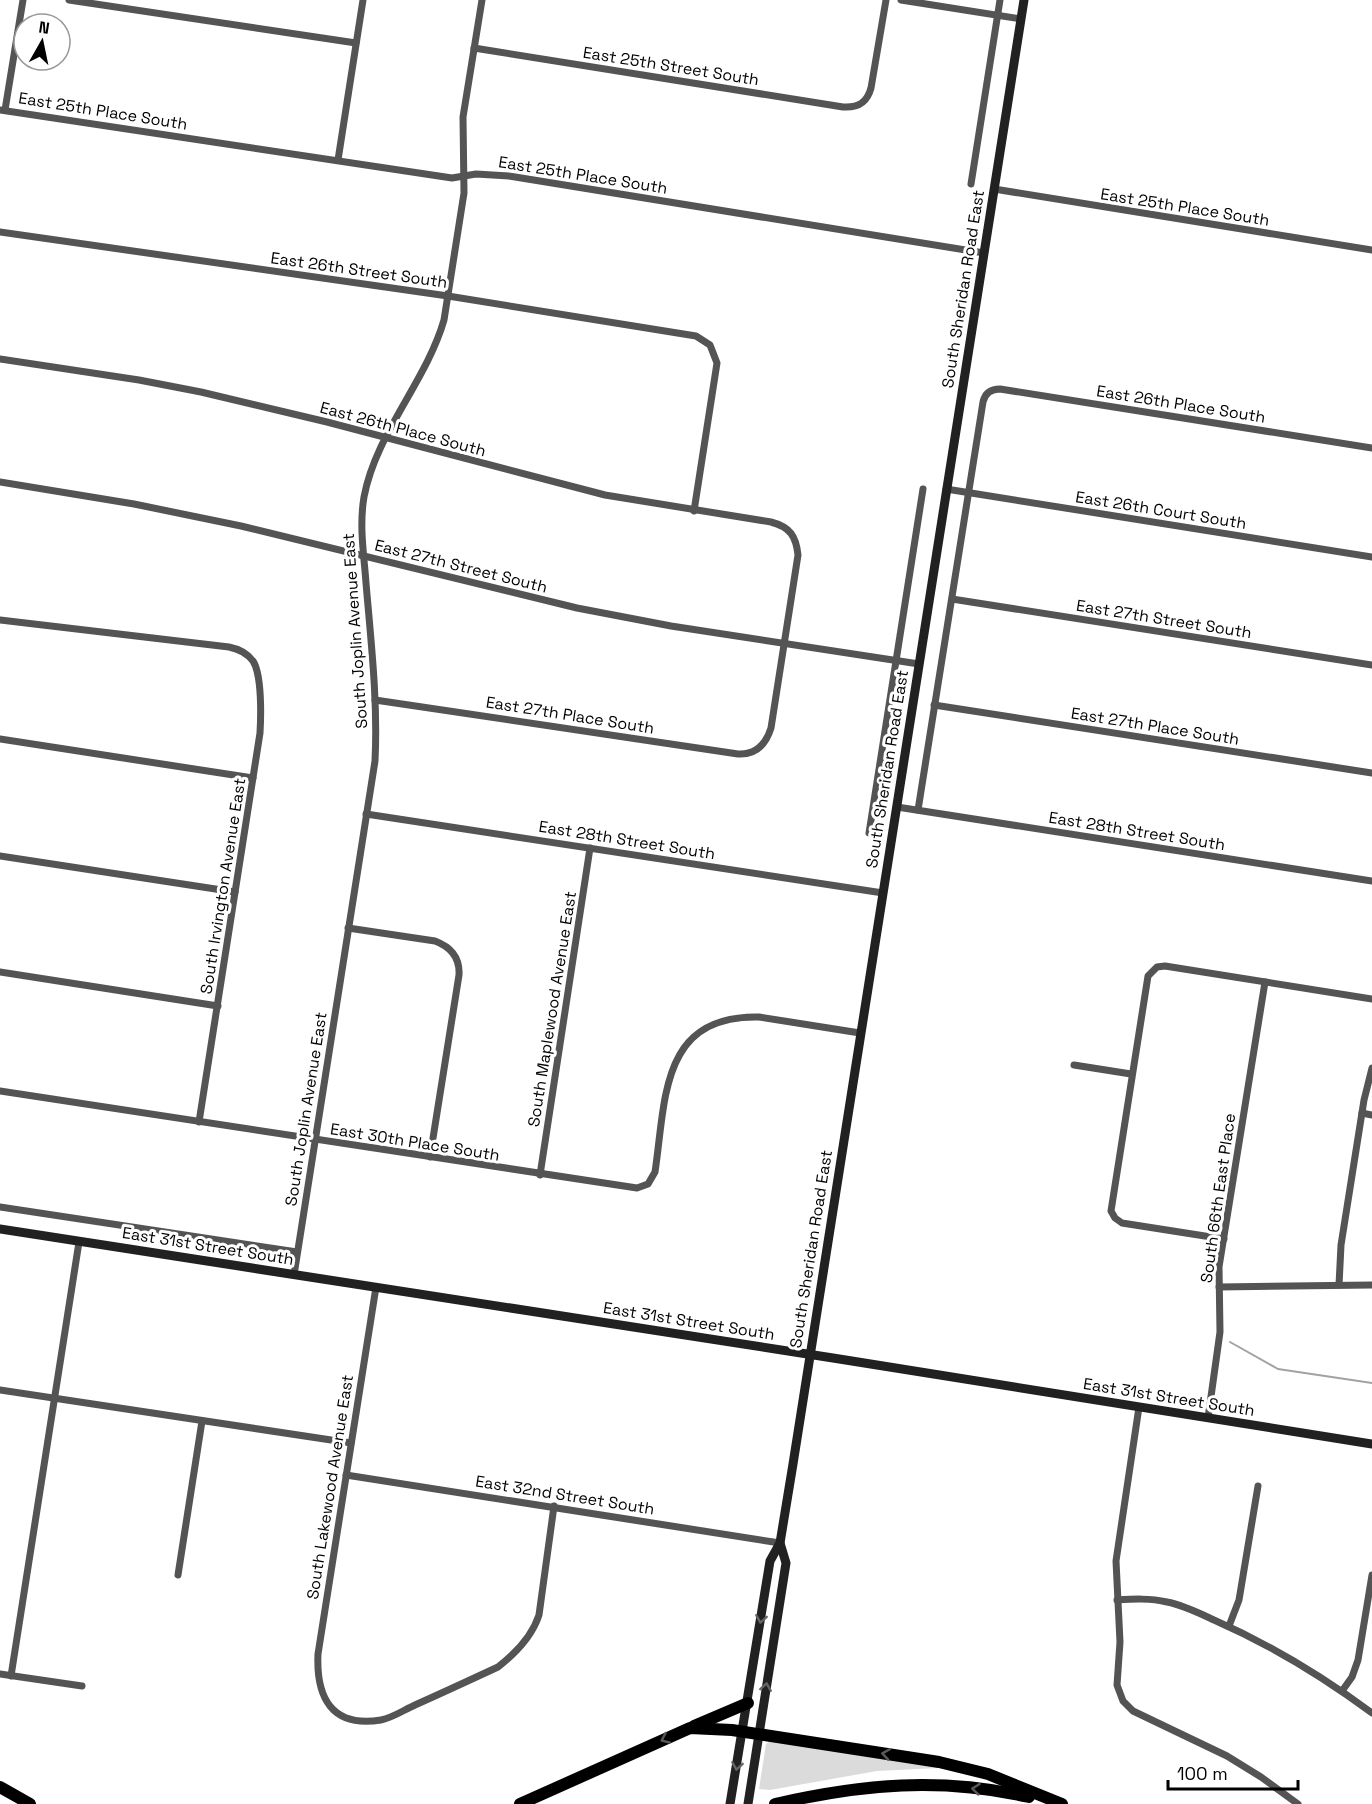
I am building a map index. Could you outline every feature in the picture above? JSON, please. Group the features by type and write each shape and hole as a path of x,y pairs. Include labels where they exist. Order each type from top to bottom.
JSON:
{"highway":[{"path":"520,1804 748,1702"},
{"path":"690,1728 742,1731 939,1762 988,1774 1062,1804"},
{"path":"780,1803 870,1787 921,1785 996,1791 1054,1804"},
{"path":"0,1787 30,1804"}],"main road":[{"name":"South Sheridan Road East","path":"730,1804 770,1561 780,1543 1024,0"},
{"name":"East 31st Street South","path":"0,1229 1372,1444"},
{"name":"South Sheridan Road East","path":"748,1804 786,1563 780,1543"}],"street":[{"path":"3,110 23,0"},
{"path":"69,0 356,43"},
{"path":"338,160 363,0"},
{"name":"South Joplin Avenue East","path":"294,1275 375,761 375,700 362,516 364,498 375,458 438,339 448,296 465,176 463,117 482,0"},
{"name":"East 25th Street South","path":"474,48 843,107 855,107 862,104 871,88 886,0"},
{"path":"901,0 1021,19"},
{"name":"South Sheridan Road East","path":"971,184 1000,0"},
{"name":"East 25th Place South","path":"3,110 452,178 476,174 509,176 984,253"},
{"name":"East 25th Place South","path":"994,189 1372,250"},
{"name":"East 26th Street South","path":"0,232 448,296 691,334 704,339 715,354 716,372 694,511"},
{"name":"East 26th Place South","path":"0,359 139,380 201,393 327,422 605,495 781,524 794,535 798,555 785,643"},
{"name":"East 26th Place South","path":"969,493 983,402 987,393 994,389 1372,448"},
{"name":"East 27th Street South","path":"0,482 186,514 577,608 671,626 918,664"},
{"name":"South Sheridan Road East","path":"868,833 923,489"},
{"name":"East 26th Court South","path":"946,489 1372,557"},
{"path":"918,810 969,493"},
{"name":"East 27th Street South","path":"952,599 1372,665"},
{"name":"South Irvington Avenue East","path":"0,620 229,647 248,656 254,663 261,708 260,733 199,1122"},
{"name":"East 27th Place South","path":"375,700 738,754 750,753 760,748 768,738 785,643"},
{"name":"East 27th Place South","path":"934,705 1372,773"},
{"path":"0,739 253,778"},
{"name":"East 28th Street South","path":"897,807 1372,881"},
{"name":"East 28th Street South","path":"366,814 883,893"},
{"name":"South Maplewood Avenue East","path":"540,1175 590,848"},
{"path":"0,856 235,892"},
{"path":"348,928 435,941 448,947 459,966 430,1157"},
{"path":"1224,1239 1122,1223 1113,1215 1111,1203 1148,976 1154,969 1165,966 1372,999"},
{"path":"0,972 218,1006"},
{"name":"South 66th East Place","path":"1208,1418 1220,1332 1219,1287 1224,1239 1264,982"},
{"name":"East 30th Place South","path":"0,1091 540,1175 628,1188 643,1187 648,1184 655,1172 668,1086 675,1063 685,1045 710,1026 738,1017 759,1017 860,1033"},
{"path":"1074,1065 1131,1074"},
{"path":"1339,1286 1340,1254 1362,1113 1372,1068"},
{"path":"1362,1113 1372,1115"},
{"name":"East 31st Street South","path":"0,1207 297,1252"},
{"path":"11,1676 79,1242"},
{"path":"1219,1287 1372,1285"},
{"name":"South Lakewood Avenue East","path":"376,1287 318,1654 317,1676 321,1692 329,1704 351,1720 383,1720 498,1667 514,1655 535,1628 539,1615 554,1506"},
{"path":"0,1390 351,1443"},
{"path":"1139,1407 1117,1555 1119,1692 1123,1701 1133,1711 1227,1756 1298,1804"},
{"path":"178,1575 202,1420"},
{"name":"East 32nd Street South","path":"346,1475 780,1543"},
{"path":"1229,1626 1239,1600 1258,1486"},
{"path":"1342,1691 1357,1666 1372,1575"},
{"path":"1117,1600 1165,1601 1229,1626 1295,1660 1372,1713"},
{"path":"0,1674 82,1686"}],"shaded area":[{"path":"771,1740 937,1765 939,1768 877,1771 770,1790 759,1789 766,1744"}],"waterway":[{"path":"1230,1342 1278,1369 1372,1383"}]}
